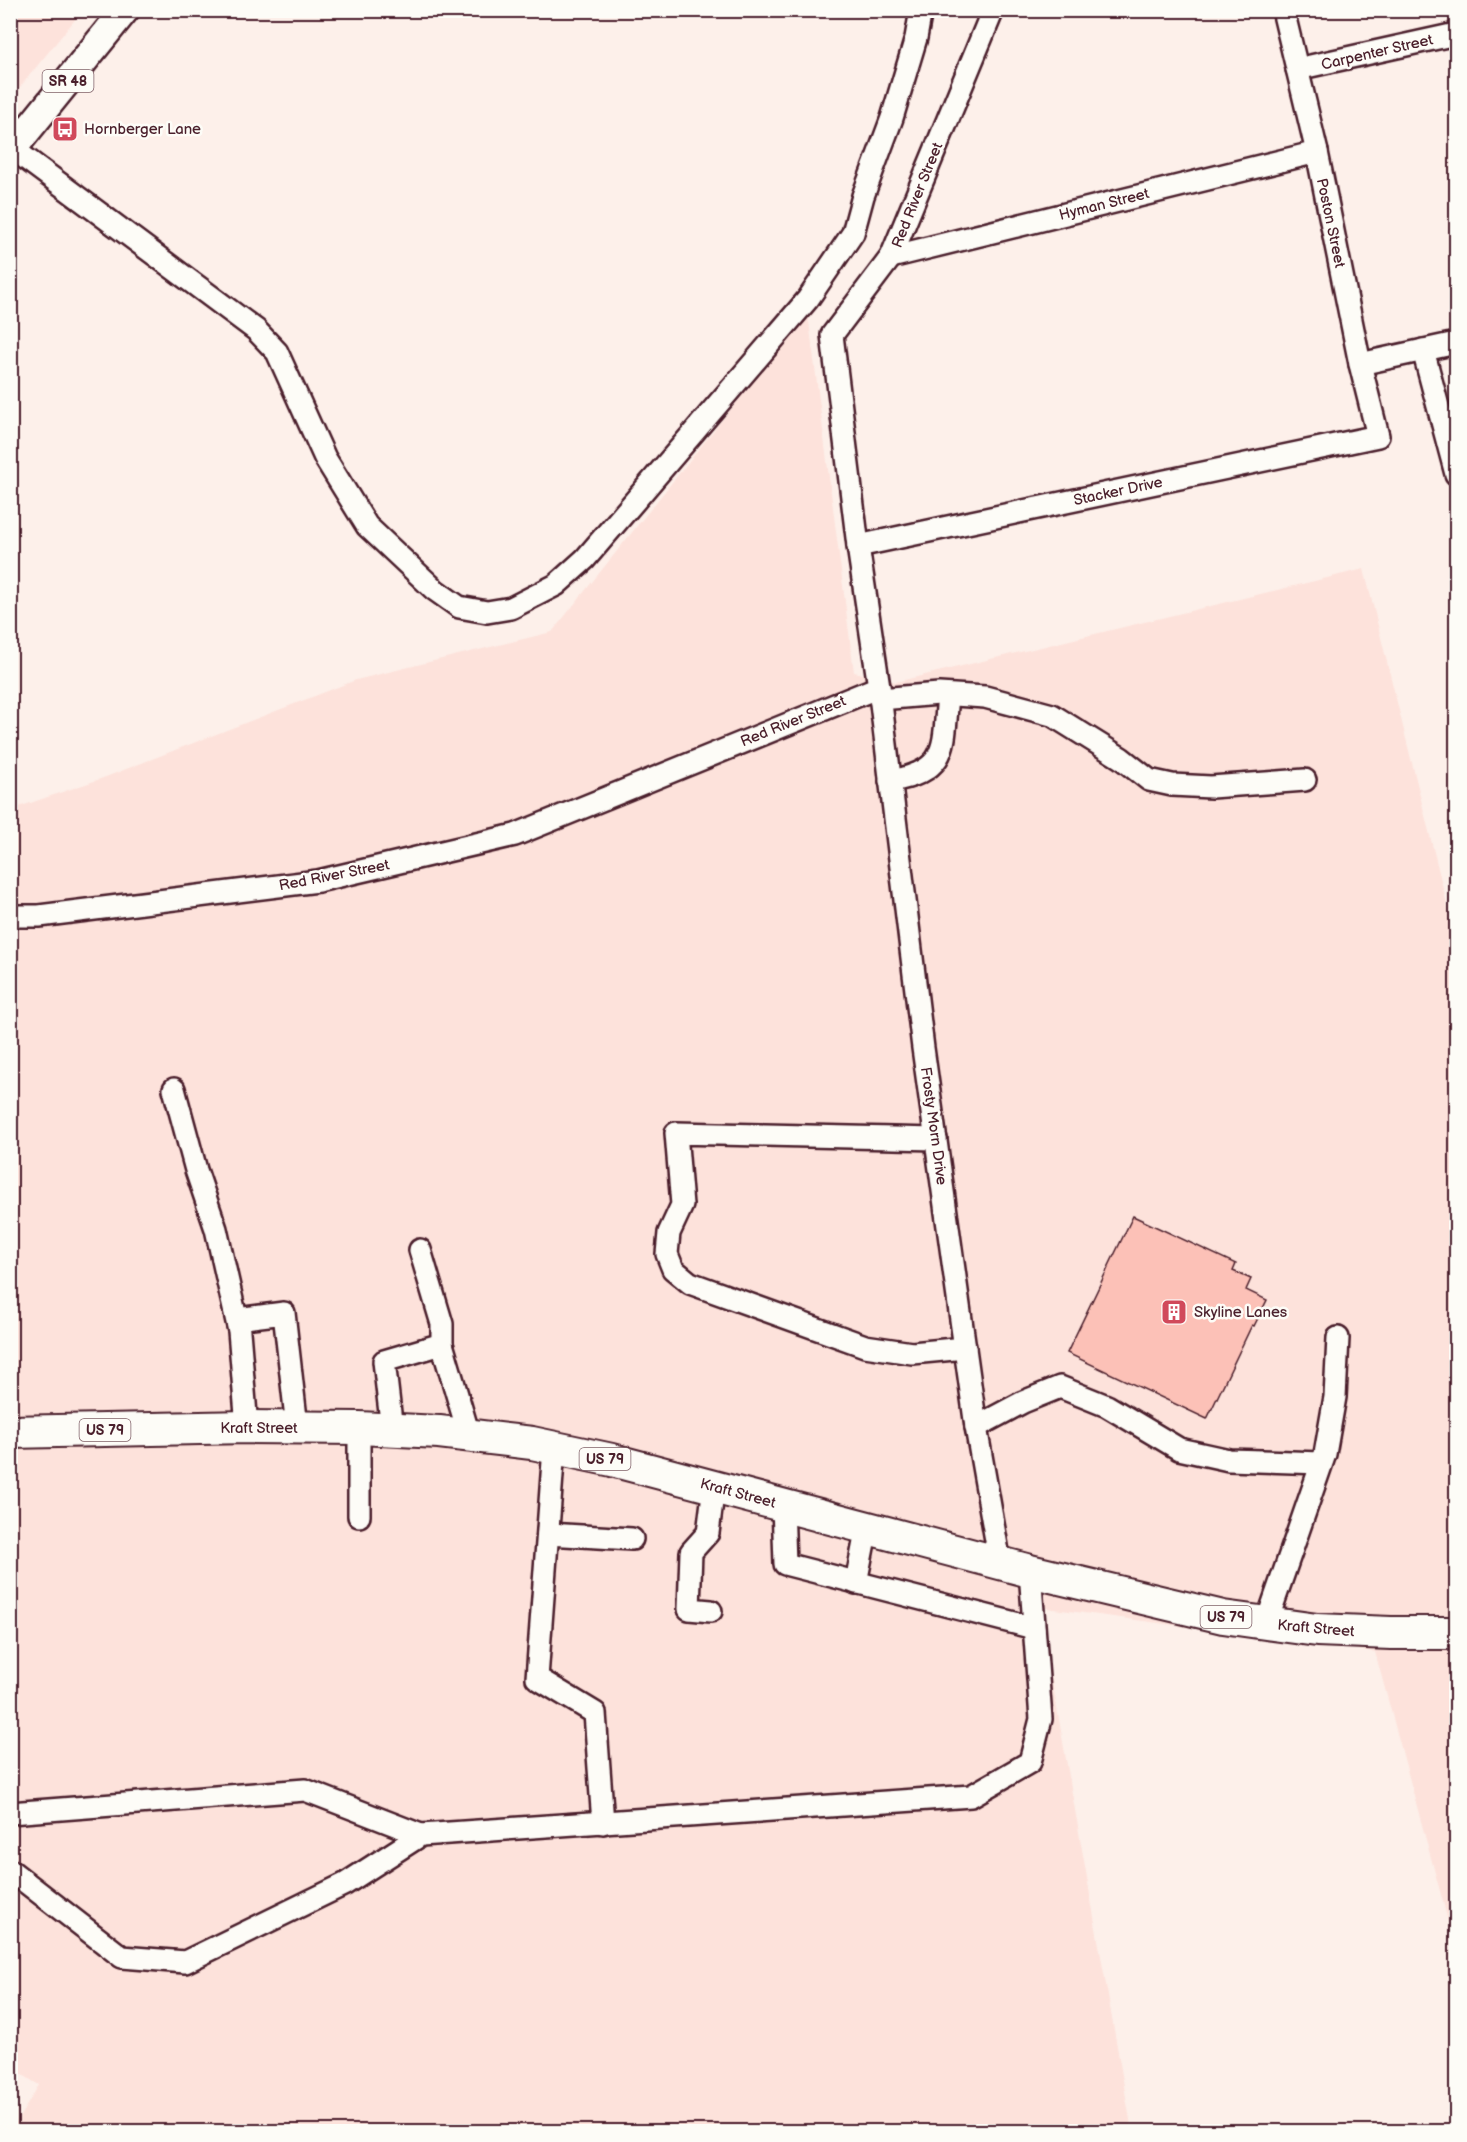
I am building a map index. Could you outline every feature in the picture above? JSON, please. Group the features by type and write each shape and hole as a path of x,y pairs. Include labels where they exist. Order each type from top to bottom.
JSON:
{"highway":[{"name":"Kraft Street","path":"10,1432 247,1427 359,1428 469,1435 532,1443 714,1486 1030,1571 1223,1617 1317,1630 1456,1633"}],"main road":[{"name":"SR 48","path":"12,150 125,10"}],"street":[{"path":"12,150 256,330 277,352 325,458 367,526 435,590 459,607 487,612 511,608 556,585 585,559 808,299 853,233 863,196 892,118 916,38 921,10"},
{"name":"Red River Street","path":"10,916 39,916 318,881 515,835 880,693 858,546 832,335 891,257 993,10"},
{"name":"Poston Street","path":"1283,10 1317,152 1360,364 1378,436"},
{"name":"Carpenter Street","path":"1297,69 1456,34"},
{"name":"Hyman Street","path":"891,257 1317,152"},
{"path":"1360,364 1456,343"},
{"path":"1423,350 1456,474"},
{"name":"Stacker Drive","path":"858,546 1378,436"},
{"path":"880,693 985,697 1052,715 1121,758 1149,780 1172,785 1210,788 1305,780"},
{"name":"Frosty Morn Drive","path":"880,693 936,1139 976,1427 1000,1563"},
{"path":"890,781 913,777 937,762 944,740 948,695"},
{"path":"174,1089 196,1170 216,1229 237,1319 247,1427"},
{"path":"936,1139 676,1133 682,1206 669,1233 667,1254 673,1269 690,1283 865,1346 912,1353 965,1348"},
{"path":"420,1250 442,1324 442,1344 469,1435"},
{"path":"237,1319 284,1313 297,1427"},
{"path":"1266,1624 1325,1454 1335,1397 1338,1338"},
{"path":"392,1430 384,1361 442,1344"},
{"path":"976,1427 1023,1402 1060,1387 1107,1406 1179,1449 1229,1460 1321,1463"},
{"path":"359,1428 359,1516"},
{"path":"554,1448 537,1678 595,1713 603,1822"},
{"path":"711,1611 688,1609 691,1552 708,1533 714,1486"},
{"path":"783,1504 785,1564 1034,1628"},
{"path":"856,1583 867,1527"},
{"path":"548,1534 632,1539"},
{"path":"10,1813 305,1790 420,1835 971,1796 1030,1762 1041,1719 1030,1571"},
{"path":"10,1870 122,1957 185,1962 345,1884 420,1835"}],"shaded area":[{"path":"10,11 82,11 11,98"},
{"path":"808,313 854,672 896,682 1364,569 1456,941 1456,1950 1375,1652 1039,1607 1132,2131 11,2131 39,2085 10,2067 10,810 103,778 356,680 552,632"}],"building":[{"name":"Skyline Lanes","path":"1133,1216 1236,1264 1233,1271 1251,1279 1246,1290 1267,1300 1254,1326 1252,1325 1207,1419 1067,1353"}],"place":[{"name":"Hornberger Lane","path":"65,129"},
{"name":"Skyline Lanes","path":"1174,1312"}]}
